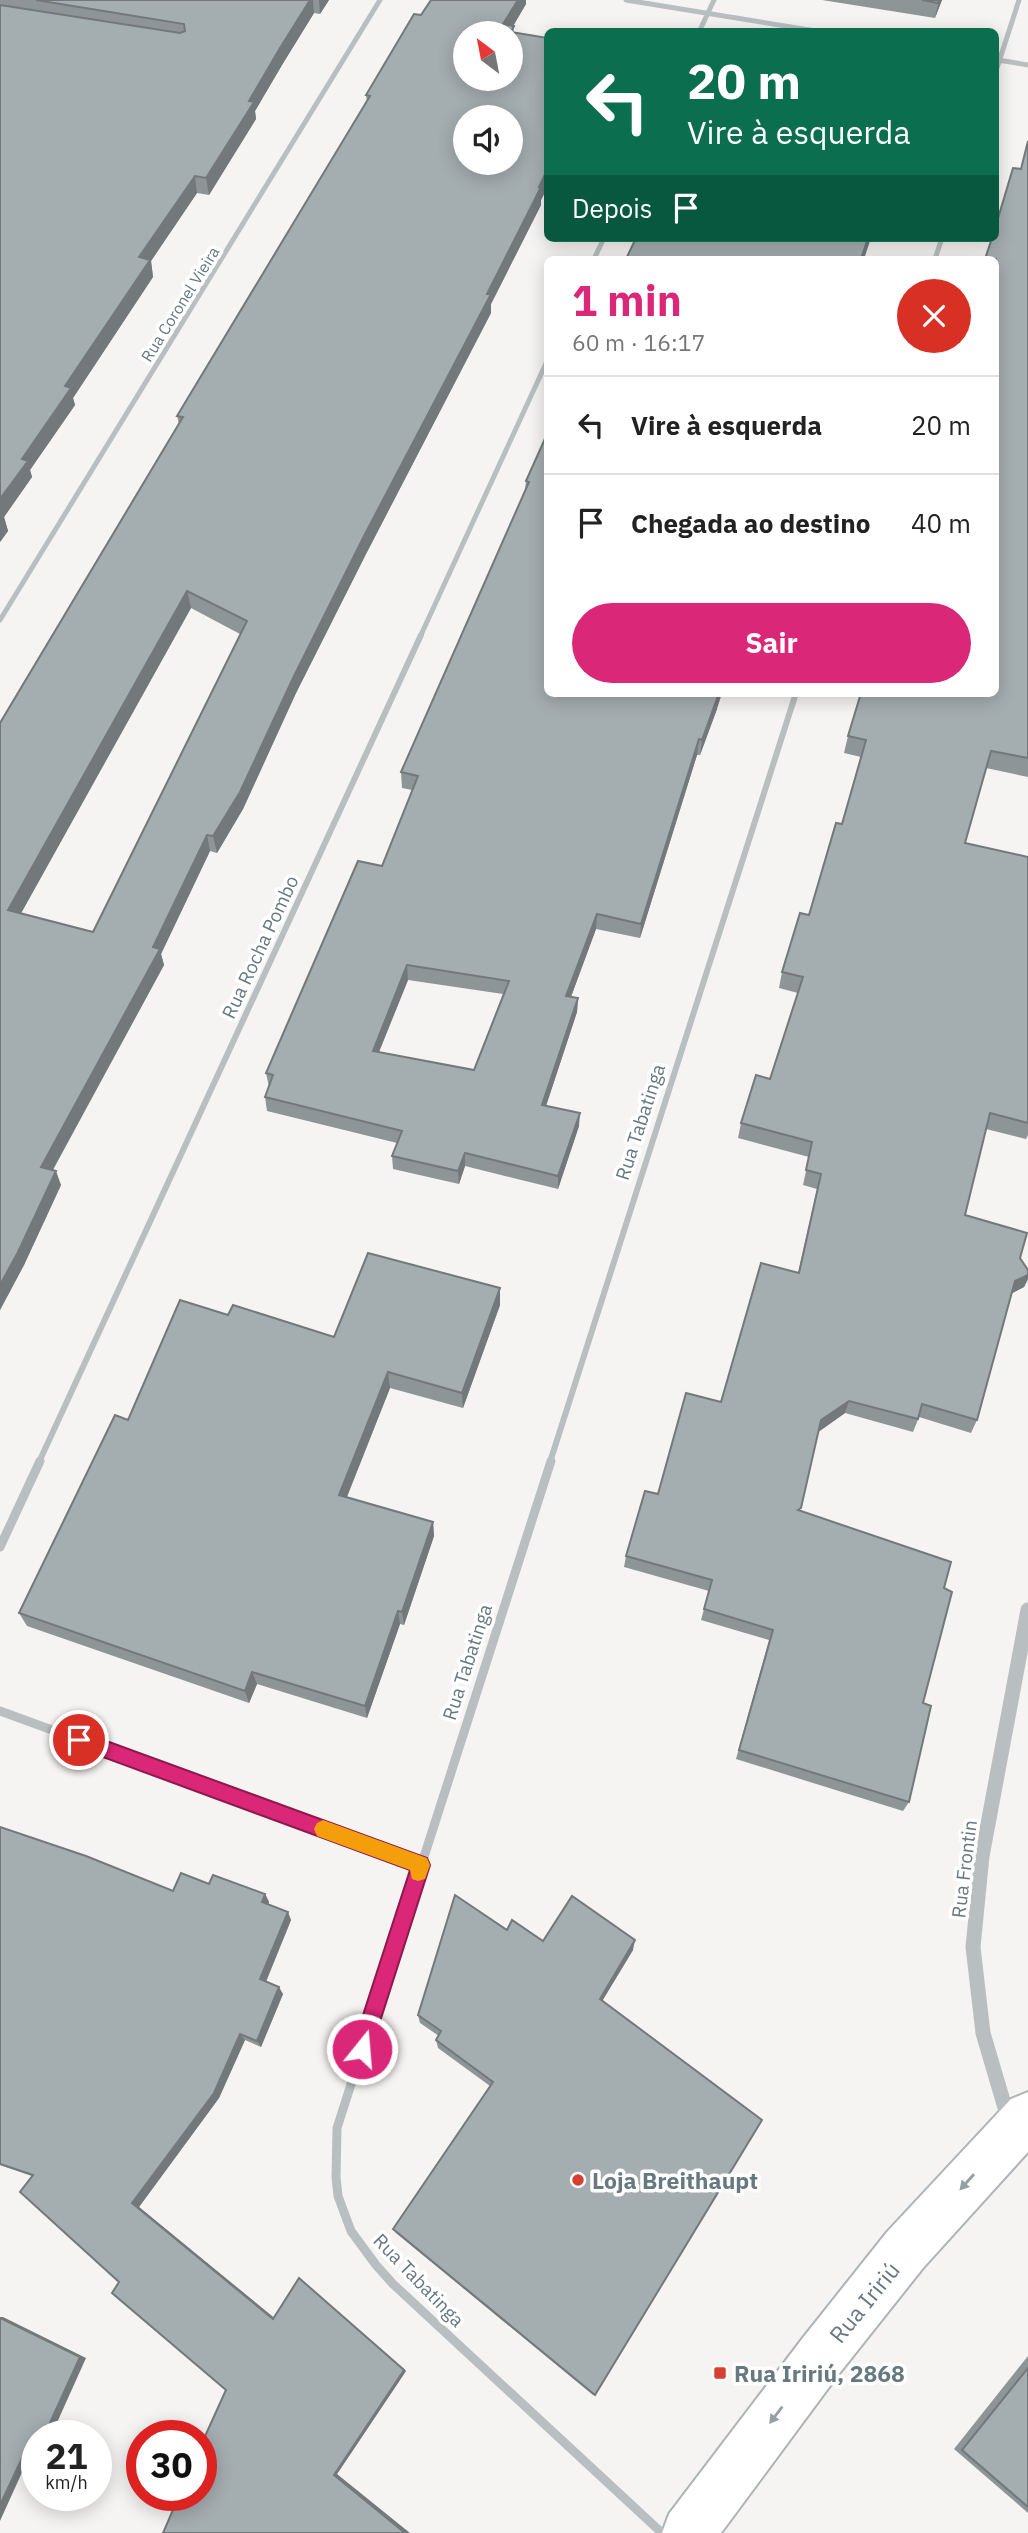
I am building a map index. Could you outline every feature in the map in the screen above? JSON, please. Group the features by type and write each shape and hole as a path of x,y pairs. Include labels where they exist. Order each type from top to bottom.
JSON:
{"main road":[{"name":"Rua Iririú","path":"688,2533 820,2357 905,2250 1020,2124"}],"street":[{"name":"Rua Coronel Vieira","path":"0,620 380,0"},
{"path":"626,0 798,28"},
{"path":"701,28 714,0"},
{"path":"999,57 1018,0"},
{"path":"999,60 1028,65"},
{"name":"Rua Rocha Pombo","path":"0,1547 544,368"},
{"name":"Rua Tabatinga","path":"662,2533 393,2284 361,2249 341,2210 334,2166 337,2128 795,697"},
{"name":"Rua Frontin","path":"1020,2124 983,2033 974,1947 982,1856 1028,1609"},
{"path":"0,1711 421,1865"}],"building":[{"path":"36,0 310,0 249,101 254,102 206,178 195,176 139,257 150,260 65,386 71,388 22,459 28,461 0,499 0,5 180,33 185,31 184,24"},
{"path":"431,0 518,0 505,21 453,21 453,91 523,91 523,34 544,37 544,176 541,187 487,294 491,294 294,676 240,792 213,836 207,835 153,947 160,949 41,1167 56,1171 0,1285 0,723 183,417 177,416 370,96 366,95 414,14 421,15","holes":["187,591 247,621 93,932 8,910"]},
{"path":"1028,141 1028,758 991,751 965,843 1028,857 1028,1123 990,1113 965,1215 1027,1233 1020,1258 1028,1270 1028,1275 1015,1281 977,1420 922,1404 918,1419 849,1401 821,1420 801,1508 798,1510 951,1562 944,1588 952,1592 923,1703 931,1706 909,1802 739,1750 773,1630 704,1609 712,1580 626,1556 645,1491 658,1494 686,1393 721,1402 761,1263 799,1273 821,1174 806,1170 812,1142 741,1123 756,1075 770,1079 803,977 782,972 800,913 809,915 836,823 842,824 866,740 848,736 860,697 999,697 999,256 986,256 991,242 999,242 999,215 1013,168 1021,169"},
{"path":"634,242 867,242 862,256 627,256"},
{"path":"544,441 544,697 718,697 702,740 699,739 641,924 597,914 566,996 578,998 542,1105 580,1113 558,1176 465,1153 458,1171 392,1156 402,1131 265,1097 273,1075 266,1073 358,861 382,866 418,776 401,772 529,482 526,481","holes":["407,965 509,981 474,1070 373,1051"]},
{"path":"368,1253 500,1288 462,1393 388,1372 339,1495 433,1522 402,1612 398,1611 365,1706 252,1672 245,1691 19,1613 115,1415 128,1420 180,1300 228,1315 233,1305 334,1337"},
{"path":"0,1827 86,1856 173,1891 181,1873 209,1884 213,1875 265,1894 262,1902 288,1912 260,1979 279,1987 257,2041 240,2034 214,2093 132,2203 273,2319 299,2278 404,2370 334,2475 405,2533 163,2533 173,2511 217,2511 217,2420 212,2420 226,2390 112,2293 119,2282 20,2192 33,2175 0,2164"},
{"name":"Loja Breithaupt","path":"455,1895 507,1930 512,1920 543,1941 572,1896 635,1940 600,1999 762,2120 595,2395 393,2229 493,2082 436,2040 441,2031 418,2015"},
{"path":"0,2318 80,2357 51,2420 21,2420 21,2460 0,2505"},
{"path":"1028,2368 1028,2507 962,2450"}],"slow traffic":[{"path":"323,1829 421,1865 418,1872"}],"place":[{"name":"Loja Breithaupt","path":"578,2180"},
{"name":"Rua Iririú, 2868","path":"720,2373"}],"route":[{"path":"79,1740 421,1865 362,2049"}]}
